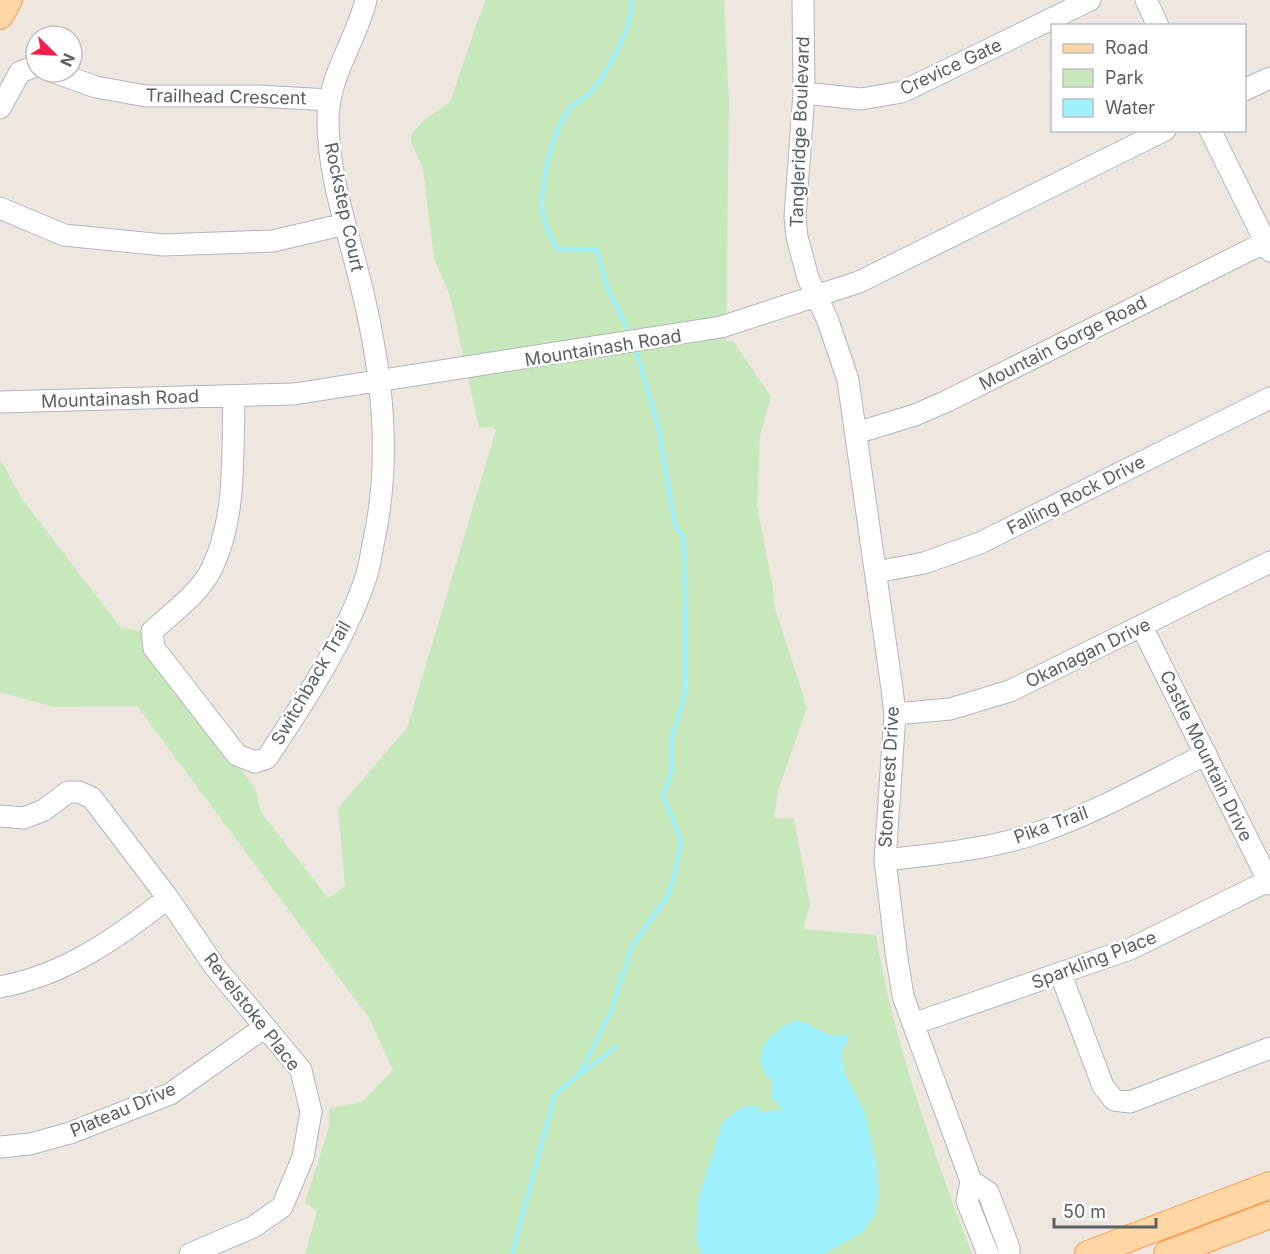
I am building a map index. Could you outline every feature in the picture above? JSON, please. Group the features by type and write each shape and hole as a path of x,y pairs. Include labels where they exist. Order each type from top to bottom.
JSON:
{"main road":[{"path":"0,16 9,0"},
{"path":"1088,1254 1270,1185"},
{"path":"1167,1254 1270,1215"}],"street":[{"name":"Rockstep Court","path":"366,0 362,16 333,83 330,100 329,141 345,224 363,290 380,383"},
{"name":"Tangleridge Boulevard","path":"803,0 804,93 795,217 801,254 817,297"},
{"name":"Crevice Gate","path":"804,93 861,99 902,92 1090,0"},
{"path":"1146,0 1157,24"},
{"path":"0,108 20,72 24,70"},
{"path":"1246,90 1270,78"},
{"name":"Trailhead Crescent","path":"84,83 146,96 257,96 330,100"},
{"name":"Mountainash Road","path":"0,402 294,394 380,383 696,333 817,297 876,274 1161,132"},
{"path":"1211,132 1268,247"},
{"path":"0,208 64,235 163,244 273,241 345,224"},
{"name":"Mountain Gorge Road","path":"856,433 938,406 1268,247"},
{"name":"Stonecrest Drive","path":"817,297 844,362 895,714 885,860 903,996 971,1181 967,1201 988,1254"},
{"name":"Switchback Trail","path":"234,397 227,527 212,570 186,601 152,631 154,648 184,688 237,755 255,762 267,758 317,680 345,629 366,578 384,476 385,431 380,383"},
{"name":"Falling Rock Drive","path":"876,572 924,562 980,543 1270,398"},
{"name":"Okanagan Drive","path":"895,714 950,709 992,698 1142,627 1270,562"},
{"name":"Castle Mountain Drive","path":"1142,627 1269,883"},
{"name":"Pika Trail","path":"885,860 981,847 1043,831 1092,811 1206,754"},
{"name":"Revelstoke Place","path":"0,816 24,818 44,810 68,792 79,792 92,798 168,898 215,967 301,1070 311,1112 303,1158 282,1207 253,1227 190,1254"},
{"name":"Sparkling Place","path":"913,1024 1061,975 1130,949 1269,883"},
{"path":"0,987 27,982 80,959 122,934 168,898"},
{"path":"1061,975 1103,1086 1114,1100 1130,1102 1270,1048"},
{"name":"Plateau Drive","path":"0,1148 30,1144 70,1133 170,1094 265,1027"},
{"name":"Stonecrest Drive","path":"971,1181 988,1192 1009,1248 1009,1254"}],"green space":[{"path":"485,0 724,0 729,103 726,341 733,341 771,397 760,435 757,505 774,605 807,708 778,791 774,818 794,819 810,904 803,929 876,935 893,1017 916,1097 972,1254 305,1254 317,1212 305,1202 329,1127 329,1108 362,1102 393,1070 369,1018 137,706 53,707 0,692 0,459 22,499 121,628 144,632 169,679 256,789 260,811 328,898 345,886 338,808 407,728 496,430 493,427 479,428 450,296 434,258 423,169 411,141 411,135 425,119 450,102"}],"water":[{"path":"795,1020 832,1035 847,1035 848,1041 841,1052 845,1074 865,1113 876,1163 879,1193 874,1216 862,1233 823,1254 702,1254 696,1241 698,1200 723,1121 742,1107 758,1105 760,1113 782,1109 771,1097 771,1081 764,1071 761,1053 764,1045 777,1031"}],"waterway":[{"path":"630,335 606,284 597,250 557,249 545,224 542,208 544,178 557,132 569,109 588,95 610,64 624,36 631,10 631,0"},
{"path":"512,1254 555,1094 579,1075 611,1011 632,946 668,895 681,839 663,797 671,773 672,736 686,691 684,537 675,526 658,426 635,348"},
{"path":"581,1074 616,1047"}]}
